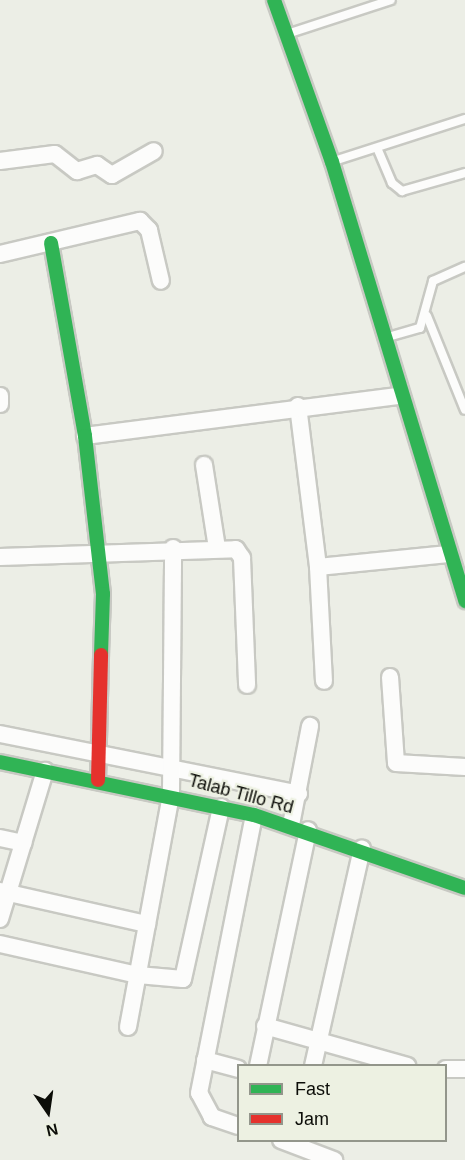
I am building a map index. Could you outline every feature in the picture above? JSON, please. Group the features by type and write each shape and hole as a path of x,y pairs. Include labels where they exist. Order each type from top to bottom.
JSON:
{"street":[{"path":"274,0 332,162 381,339 448,554 465,601"},
{"path":"0,161 55,154 77,171 97,165 112,176 154,151"},
{"path":"0,254 140,221 149,230 161,281"},
{"path":"51,243 85,436 99,550 104,611 101,765"},
{"path":"0,396 0,404"},
{"path":"85,436 298,406 399,396"},
{"path":"298,406 318,567 324,681"},
{"path":"204,465 217,548"},
{"path":"128,1027 172,780 173,548"},
{"path":"0,557 99,550 236,549 242,558 247,684"},
{"path":"318,567 448,554"},
{"path":"390,677 396,763 465,767"},
{"path":"0,734 101,765 296,807 310,726"},
{"name":"Talab Tillo Rd","path":"0,762 45,771 101,765 172,780 221,807 254,815 296,807 308,830 362,848 465,888"},
{"path":"0,919 4,892 23,843 45,771"},
{"path":"0,944 178,982 187,975 221,807"},
{"path":"237,1126 204,1110 199,1093 254,815"},
{"path":"258,1064 308,830"},
{"path":"0,838 23,843"},
{"path":"313,1064 362,848"},
{"path":"4,892 147,924"},
{"path":"265,1026 404,1064"},
{"path":"205,1060 237,1069"},
{"path":"447,1070 465,1070"},
{"path":"292,1147 334,1160"}],"lane":[{"path":"286,34 391,0"},
{"path":"332,162 378,150 465,119"},
{"path":"378,150 392,183 402,191 465,173"},
{"path":"381,339 413,332 427,315 433,280 465,267"},
{"path":"427,315 465,410"}],"traffic: fast":[{"path":"274,0 332,162 465,601"},
{"path":"51,243 85,436 103,594 101,655"},
{"path":"0,762 254,815 465,888"}],"traffic: jam":[{"path":"98,780 101,655"}]}
